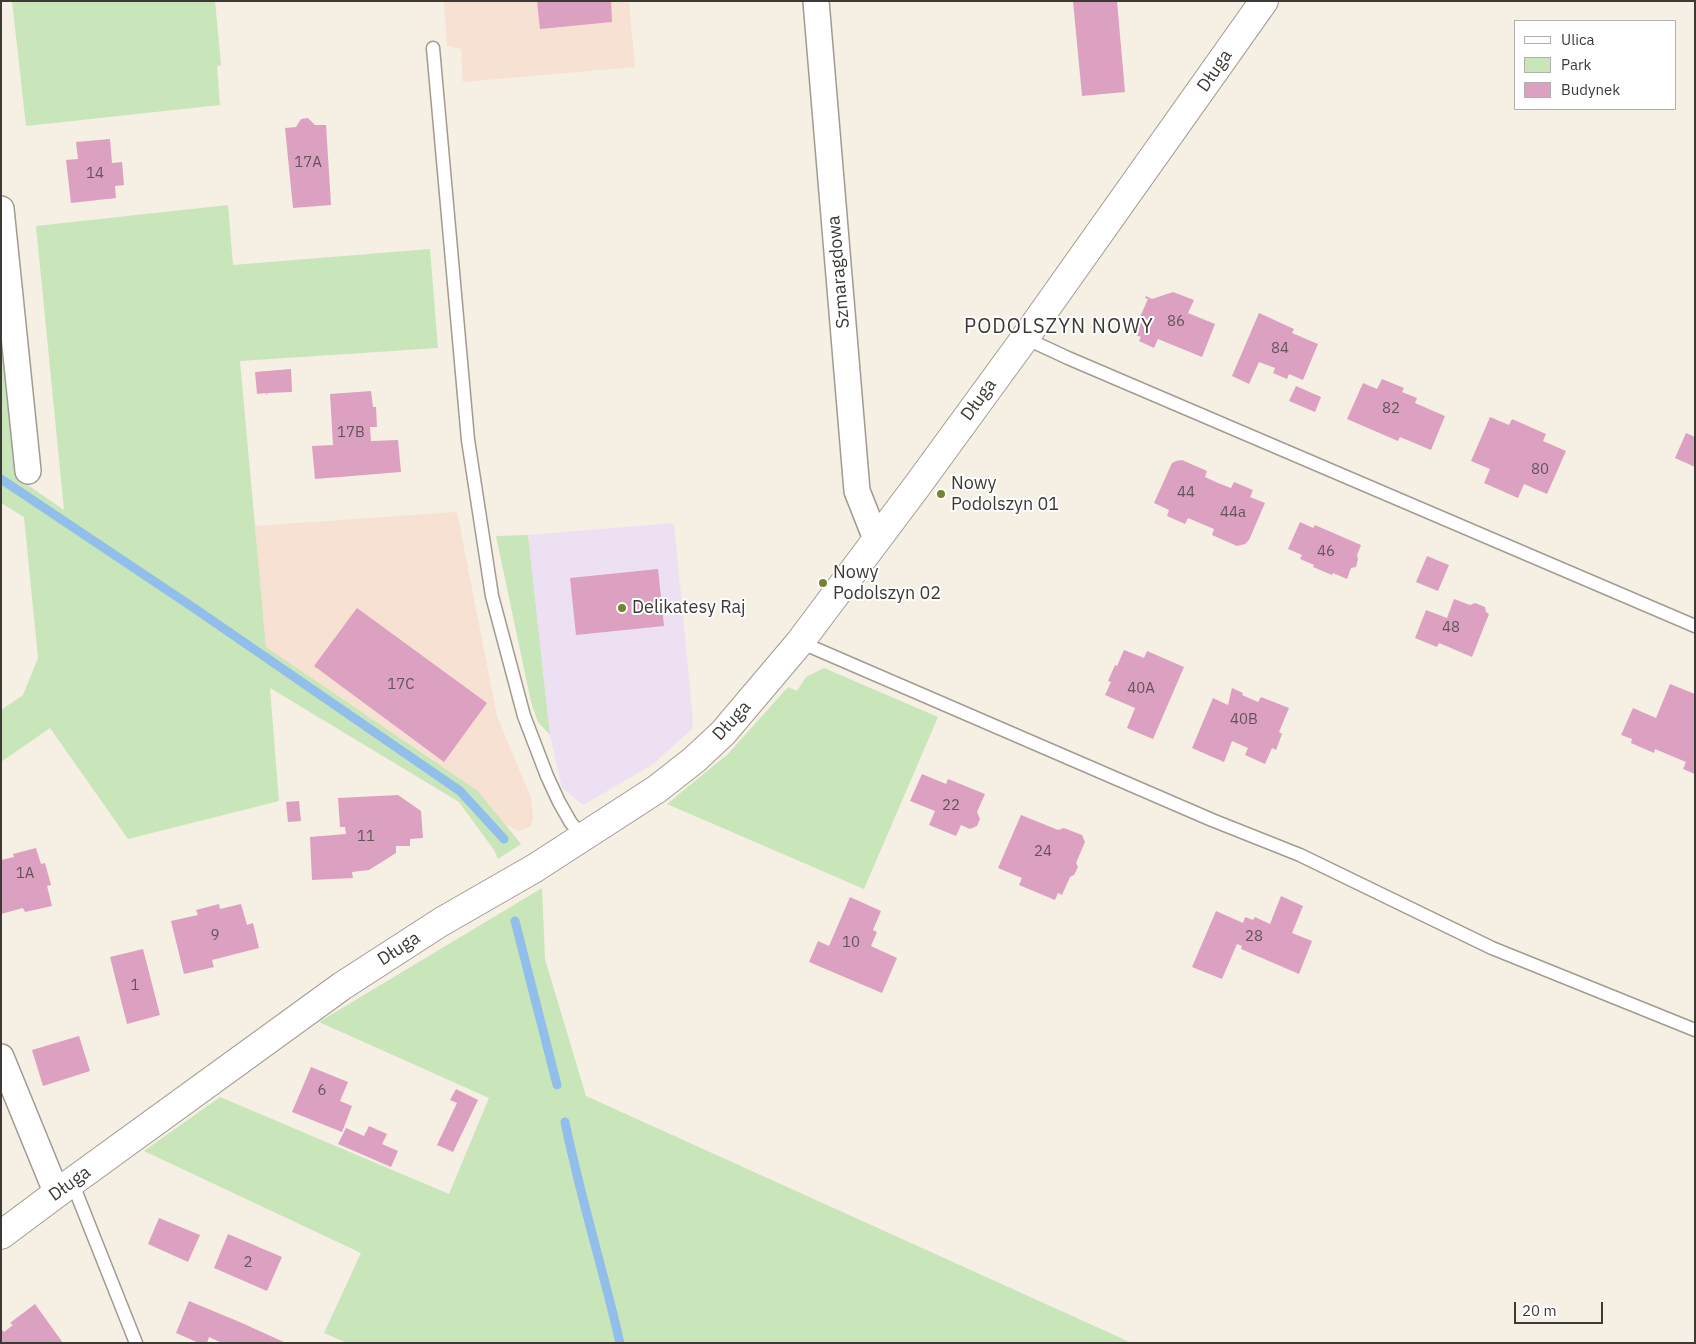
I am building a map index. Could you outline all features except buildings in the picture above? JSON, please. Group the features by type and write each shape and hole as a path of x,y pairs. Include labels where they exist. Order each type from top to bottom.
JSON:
{"street":[{"name":"Szmaragdowa","path":"816,1 858,491 876,539"},
{"name":"Długa","path":"1,1236 342,986 441,922 584,837 657,789 694,760 723,733 800,642 1025,338 1264,1"},
{"path":"1,209 28,471"},
{"path":"1,1057 64,1188"}],"lane":[{"path":"433,48 468,440 492,596 527,725 547,776 560,802 571,823 584,837"},
{"path":"1025,338 1695,626"},
{"path":"800,642 1212,820 1300,855 1492,948 1695,1030"},
{"path":"64,1188 136,1343"}],"shaded area":[{"path":"444,1 629,1 635,67 463,82 461,49 447,46"},
{"path":"457,512 497,716 531,798 533,817 531,826 519,831 506,825 478,791 266,647 255,526"},
{"path":"674,523 693,720 692,729 652,765 583,805 562,788 550,735 528,535"}],"green space":[{"path":"12,1 215,1 221,65 217,66 220,105 26,126"},
{"path":"228,205 233,265 430,249 438,348 240,361 266,647 478,791 521,844 498,859 494,850 459,802 270,688 279,801 128,839 50,728 1,762 1,710 23,695 38,658 24,517 1,503 1,311 19,479 64,510 36,226"},
{"path":"528,535 550,735 538,722 531,702 496,536"},
{"path":"824,668 938,717 864,889 667,804 728,754 788,687 797,691 806,677"},
{"path":"542,888 545,959 586,1096 1132,1343 347,1343 324,1333 361,1253 144,1151 220,1097 449,1194 489,1098 319,1022"}],"waterway":[{"path":"1,479 194,608 460,791 504,839"},
{"path":"515,921 557,1085"},
{"path":"565,1122 620,1343"}],"place":[{"name":"Nowy Podolszyn 01","path":"941,494"},
{"name":"Nowy Podolszyn 02","path":"823,583"},
{"name":"Delikatesy Raj","path":"622,608"}],"district":[{"name":"PODOLSZYN NOWY","path":"1059,327"}]}
